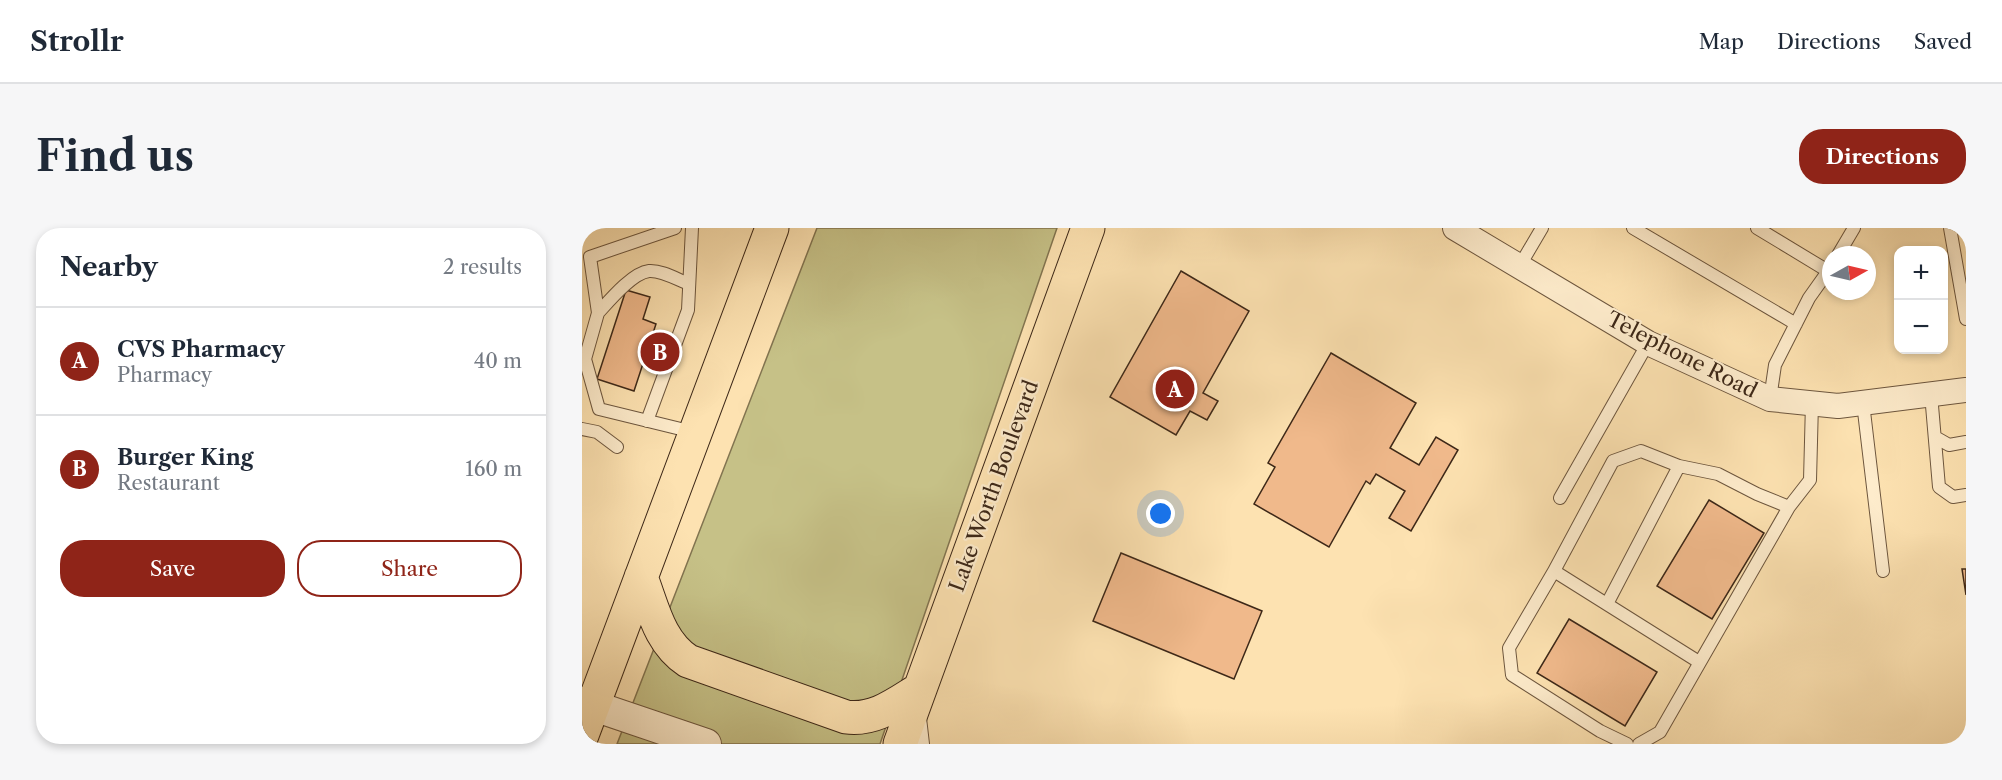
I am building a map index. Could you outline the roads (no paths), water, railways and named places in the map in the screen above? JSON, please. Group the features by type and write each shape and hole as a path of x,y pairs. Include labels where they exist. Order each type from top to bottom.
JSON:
{"highway":[{"path":"585,714 641,577 772,228"},
{"name":"Lake Worth Boulevard","path":"900,744 1089,228"},
{"path":"641,577 664,636 672,648 688,661 846,717 856,718 876,714 920,688"}],"street":[{"name":"Telephone Road","path":"1455,228 1483,236 1519,267 1648,343 1770,399 1838,405 1966,390"},
{"path":"585,714 706,744"}],"lane":[{"path":"675,228 590,257 598,313 585,359 599,409 694,432"},
{"path":"647,421 688,310 692,228"},
{"path":"1519,267 1542,228"},
{"path":"1633,228 1796,324"},
{"path":"1757,228 1822,265"},
{"path":"1843,246 1854,228"},
{"path":"1950,228 1966,320"},
{"path":"598,313 631,280 648,271 690,284"},
{"path":"1770,399 1775,365 1809,298 1822,280"},
{"path":"1560,498 1648,343"},
{"path":"1931,394 1939,486 1953,498 1966,495"},
{"path":"1639,744 1660,732 1789,507 1810,480 1812,403"},
{"path":"1863,403 1883,571"},
{"path":"582,429 597,432 617,447"},
{"path":"1935,437 1949,445 1966,442"},
{"path":"1627,744 1600,731 1512,675 1509,648 1554,571 1613,461 1641,451 1679,466 1718,474 1789,507"},
{"path":"1607,604 1679,466"},
{"path":"1554,571 1699,663"},
{"path":"920,688 920,731 923,744"}],"place":[{"name":"Burger King","path":"660,352"},
{"name":"CVS Pharmacy","path":"1175,389"}]}
